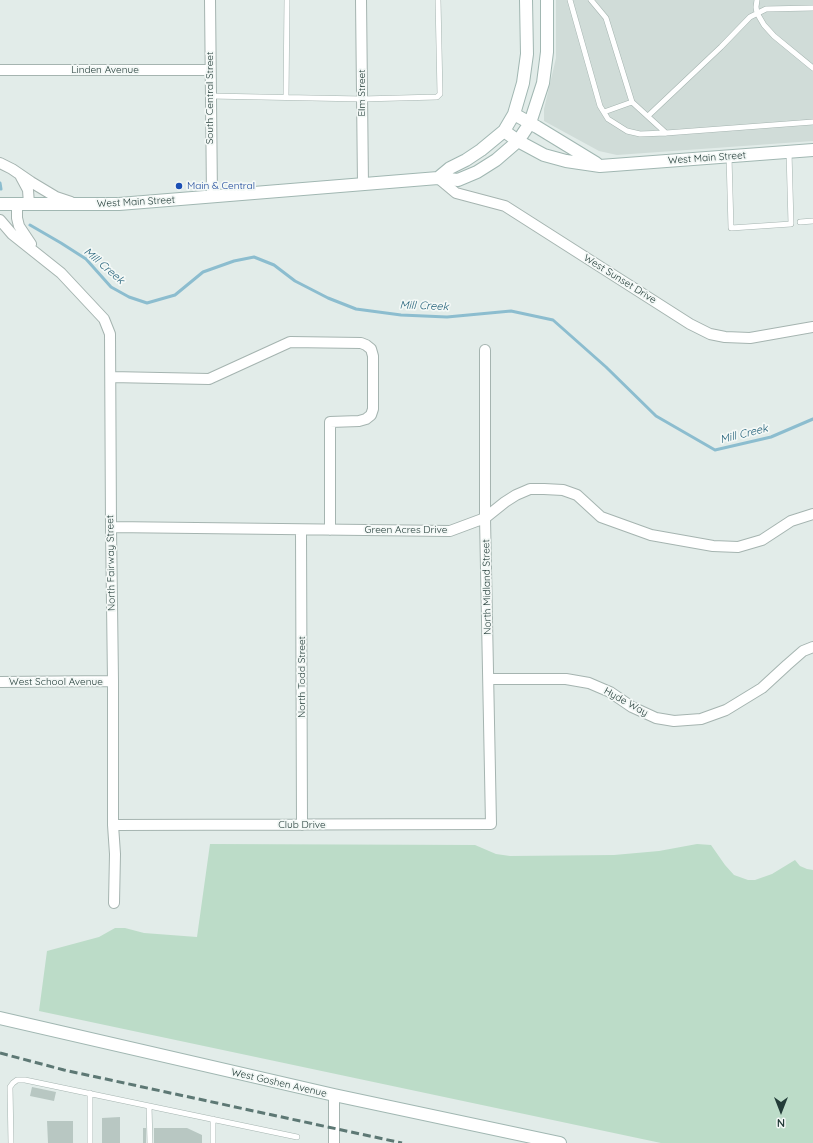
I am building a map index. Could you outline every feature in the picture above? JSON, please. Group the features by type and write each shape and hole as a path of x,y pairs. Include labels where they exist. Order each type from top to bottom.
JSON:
{"street":[{"name":"South Central Street","path":"210,0 212,196"},
{"name":"Elm Street","path":"362,0 363,185"},
{"path":"438,178 450,168 481,150 504,131 514,114 523,83 526,58 526,0"},
{"path":"518,141 530,123 543,83 547,52 547,0"},
{"name":"Linden Avenue","path":"0,70 210,70"},
{"path":"514,114 600,166"},
{"name":"West Main Street","path":"504,131 518,141 544,155 566,161 600,166 813,150"},
{"name":"West Main Street","path":"0,204 119,204 438,178 458,180 477,172 496,160 518,141"},
{"path":"0,163 56,197 78,204"},
{"name":"North Fairway Street","path":"12,169 22,179 28,190 17,218 19,226 36,253"},
{"name":"West Sunset Drive","path":"438,178 456,193 504,206 690,324 710,334 725,337 750,338 813,327"},
{"name":"North Fairway Street","path":"0,220 12,234 61,273 104,319 110,334 113,825 115,854 114,903"},
{"path":"111,377 209,378 290,342 360,343 366,345 371,349 373,356 373,410 371,415 366,419 359,421 330,422 330,530"},
{"name":"North Midland Street","path":"486,350 485,518 491,824"},
{"name":"Green Acres Drive","path":"111,527 450,531 485,518 505,502 530,489 563,490 576,495 601,516 651,535 713,546 738,547 762,540 792,521 813,514"},
{"name":"North Todd Street","path":"301,530 302,825"},
{"name":"Hyde Way","path":"489,679 566,679 589,683 610,692 632,707 656,718 674,721 701,719 726,710 762,688 786,664 803,651 813,647"},
{"name":"West School Avenue","path":"0,682 113,681"},
{"name":"Club Drive","path":"113,825 491,824"},
{"name":"West Goshen Avenue","path":"0,1018 334,1095 554,1142"},
{"path":"334,1095 334,1143"}],"lane":[{"path":"286,97 287,0"},
{"path":"210,96 362,99 436,97 440,94 438,0"},
{"path":"570,0 600,106 608,119 627,131 640,134 666,133 813,122"},
{"path":"591,0 606,18 632,102 666,133"},
{"path":"757,0 757,13 764,24 774,36 813,68"},
{"path":"648,116 750,17 766,9 813,8"},
{"path":"604,112 632,102"},
{"path":"729,156 731,228 791,224 789,152"},
{"path":"800,222 813,221"},
{"path":"11,1143 10,1087 17,1080 25,1080 90,1093 297,1137"},
{"path":"90,1093 90,1143"},
{"path":"150,1106 150,1143"},
{"path":"213,1119 213,1143"}],"shaded area":[{"path":"556,0 813,0 813,141 617,155 599,151 544,121 544,109 556,58"}],"green space":[{"path":"210,844 475,845 496,854 510,856 614,855 659,851 697,844 711,845 734,875 748,880 755,880 772,874 795,860 800,866 813,870 813,1143 661,1143 39,1011 47,951 99,937 115,928 125,928 144,933 197,937"}],"building":[{"path":"32,1087 56,1092 54,1101 30,1096"},
{"path":"120,1117 120,1143 102,1143 102,1118"},
{"path":"47,1121 73,1121 73,1143 48,1143"},
{"path":"143,1128 146,1128 146,1143 143,1143"},
{"path":"154,1128 187,1128 202,1135 202,1143 154,1143"}],"waterway":[{"name":"Mill Creek","path":"0,183 1,189"},
{"name":"Mill Creek","path":"30,225 86,259 111,287 129,297 147,303 175,295 203,272 234,261 254,257 274,265 295,281 328,298 356,309 401,315 447,317 511,311 553,320 606,367 656,416 715,450 771,437 813,419"}],"railway":[{"path":"0,1053 64,1070 402,1143"}],"place":[{"name":"Main & Central","path":"179,186"}]}
